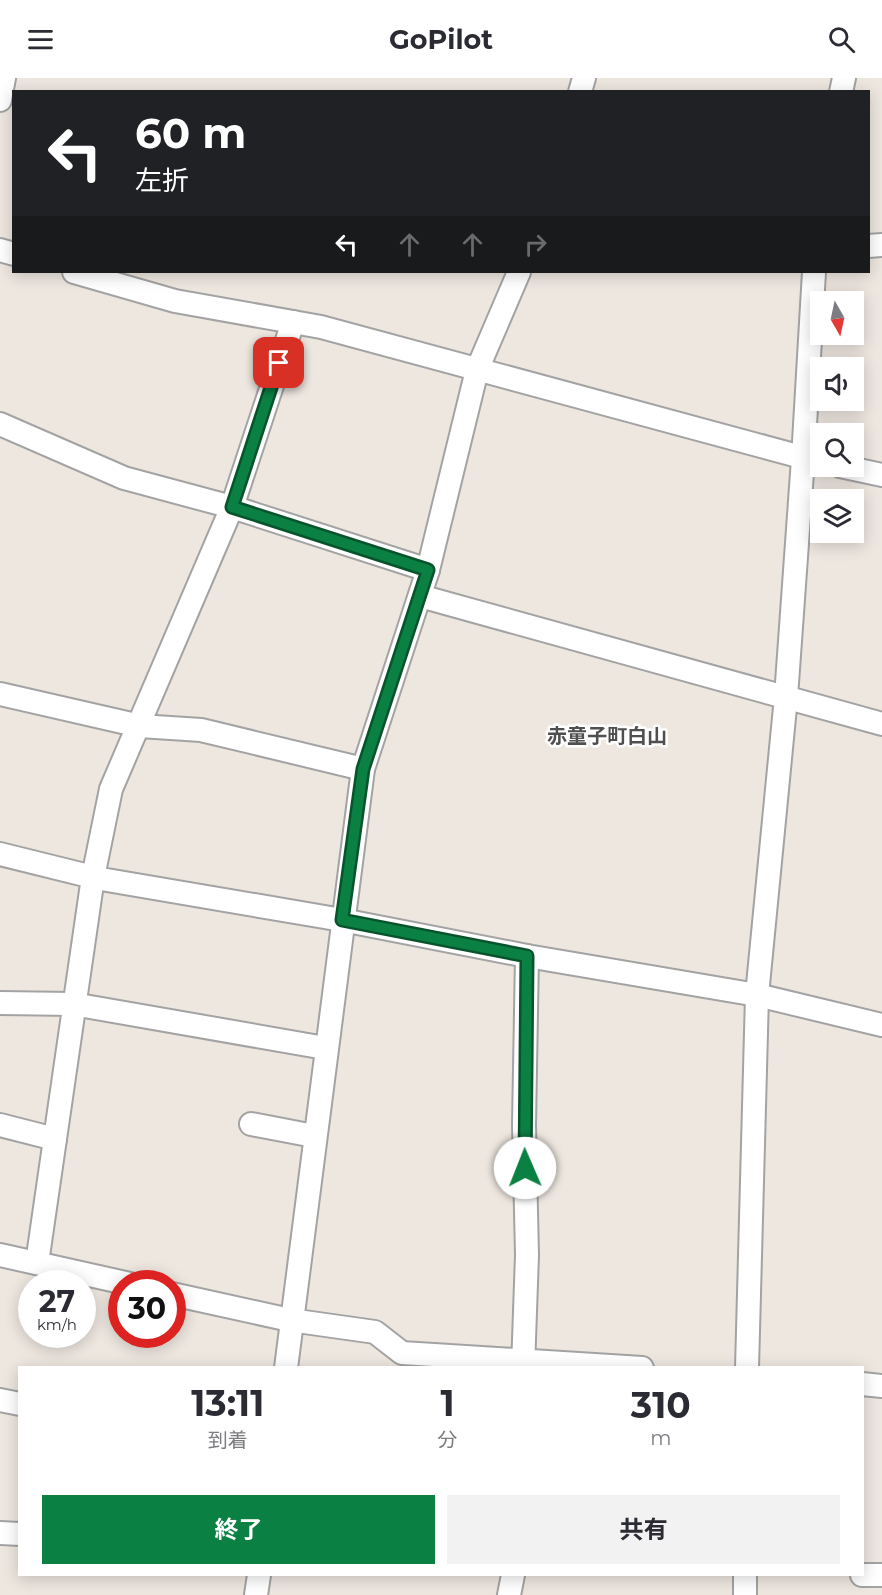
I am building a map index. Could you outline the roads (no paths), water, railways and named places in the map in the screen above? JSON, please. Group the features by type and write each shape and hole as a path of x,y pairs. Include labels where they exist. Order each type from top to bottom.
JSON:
{"street":[{"path":"0,100 4,78"},
{"path":"77,273 175,301 321,327 810,459"},
{"path":"286,1366 325,1048 363,769 428,570 477,370 519,273"},
{"path":"812,423 814,273"},
{"path":"37,1263 73,1004 93,877 111,789 140,726 232,507 293,322"},
{"path":"0,424 124,478 232,507 428,570"},
{"path":"864,471 882,475"},
{"path":"747,1366 757,995 810,477"},
{"path":"420,596 882,724"},
{"path":"0,694 140,726 201,730 363,769"},
{"path":"0,854 93,877 342,920 527,956 757,995 882,1024"},
{"path":"523,1364 527,1255 524,1125 527,956"},
{"path":"0,1003 73,1004 325,1048"},
{"path":"251,1124 314,1136"},
{"path":"0,1125 55,1139"},
{"path":"0,1255 108,1279"},
{"path":"186,1297 290,1320 375,1332 402,1353 523,1364 582,1366"},
{"path":"864,1384 882,1386"},
{"path":"0,1400 18,1404"},
{"path":"0,1533 18,1534"},
{"path":"864,1575 882,1575"},
{"path":"256,1595 259,1576"},
{"path":"509,1595 513,1576"},
{"path":"745,1576 745,1595"}],"district":[{"name":"赤童子町白山","path":"607,736"}]}
